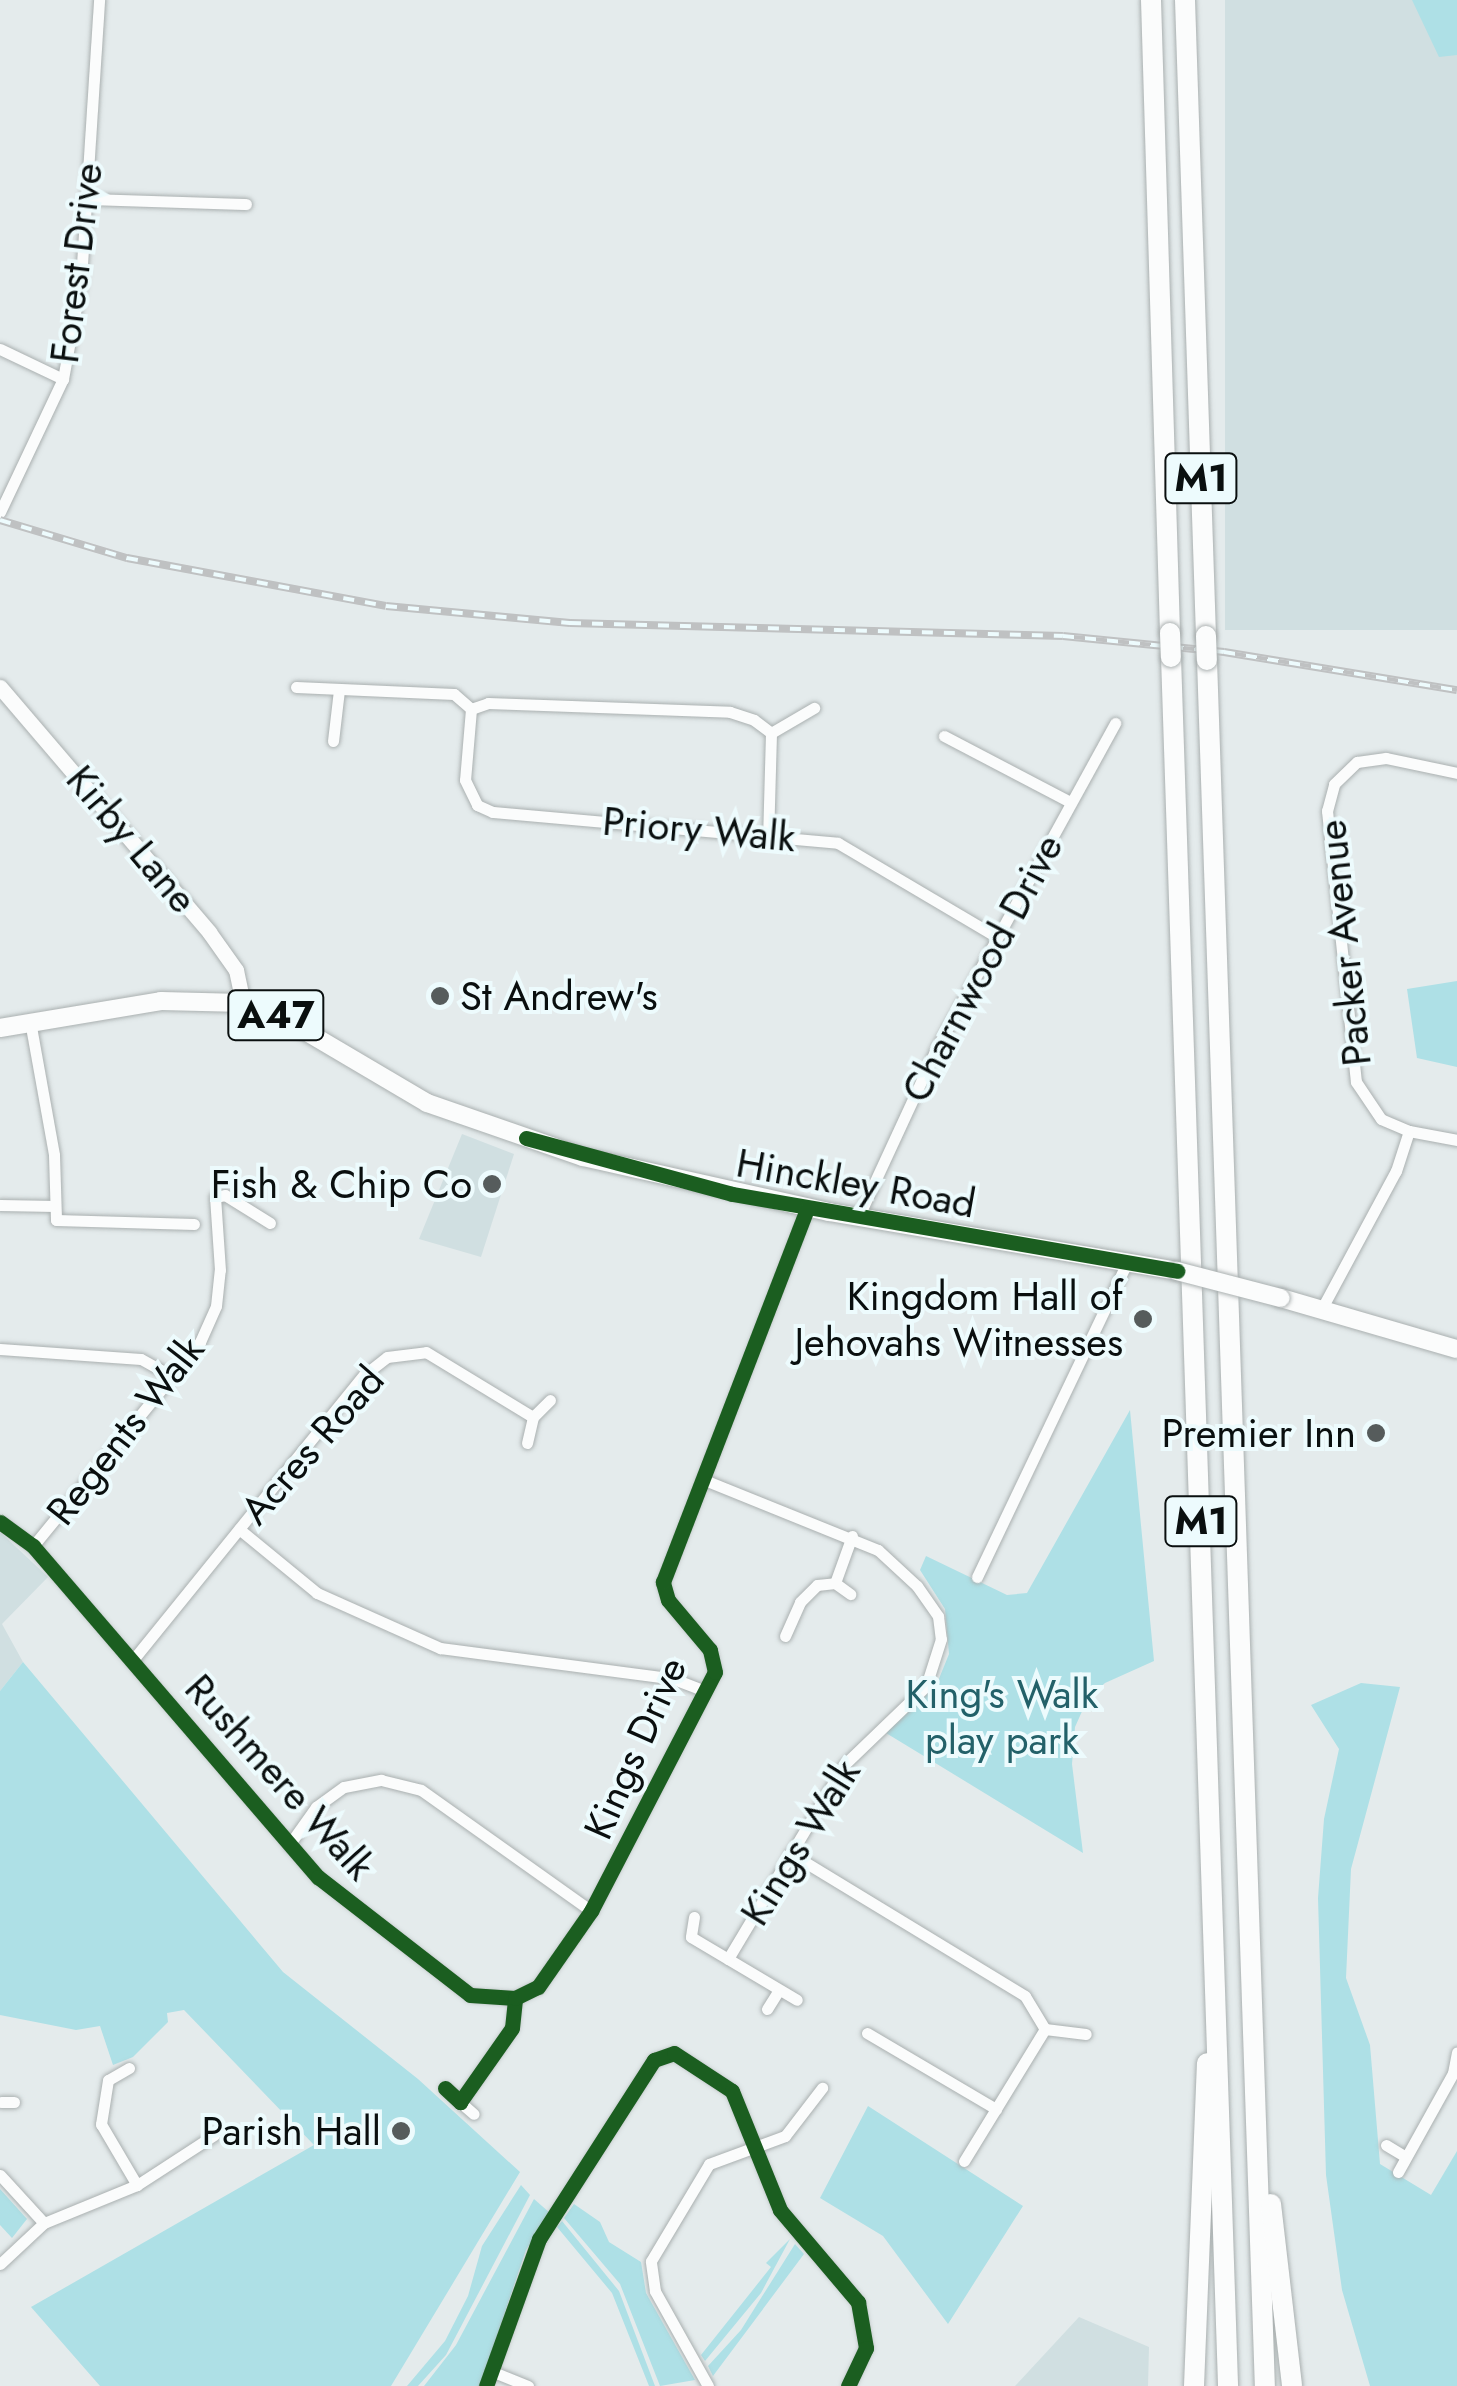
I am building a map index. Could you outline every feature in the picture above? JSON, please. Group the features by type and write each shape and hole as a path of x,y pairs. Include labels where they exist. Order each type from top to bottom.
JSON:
{"highway":[{"name":"M1","path":"1151,0 1228,2386"},
{"name":"M1","path":"1186,0 1265,2386"},
{"path":"1194,2386 1215,1942"},
{"path":"1256,2103 1292,2386"}],"main road":[{"name":"Hinckley Road","path":"0,1028 176,1000 243,1003 285,1019 380,1080 474,1121 656,1177 858,1218 1135,1264 1281,1298 1457,1349"}],"street":[{"name":"Forest Drive","path":"2,507 63,378 81,280 99,0"},
{"path":"86,199 246,204"},
{"path":"0,349 63,378"},
{"path":"296,686 454,694 471,708 488,703 730,712 770,733"},
{"name":"Kirby Lane","path":"0,687 210,932 236,970 243,1003"},
{"path":"334,741 339,690"},
{"name":"Priory Walk","path":"471,708 465,780 476,806 838,843 996,937"},
{"path":"770,733 814,708"},
{"path":"320,725 334,723"},
{"name":"Charnwood Drive","path":"858,1218 996,937 1115,723"},
{"path":"768,838 770,733"},
{"path":"944,736 1070,802"},
{"name":"Packer Avenue","path":"1409,1131 1381,1119 1356,1082 1328,811 1334,784 1356,762 1386,758 1457,773"},
{"path":"30,1022 54,1156 56,1220 194,1224"},
{"path":"1321,1310 1396,1171 1409,1131 1457,1140"},
{"name":"Regents Walk","path":"33,1546 200,1342 216,1306 215,1196 226,1195 270,1222"},
{"path":"0,1205 55,1206"},
{"name":"Kings Drive","path":"515,1998 538,1987 591,1911 705,1691 715,1662 668,1600 663,1582 807,1208"},
{"path":"977,1577 1135,1264"},
{"path":"0,1349 141,1359 172,1376"},
{"name":"Acres Road","path":"132,1662 364,1375 387,1357 426,1352 534,1418"},
{"path":"527,1443 534,1418 550,1400"},
{"name":"Kings Walk","path":"702,1479 852,1536 917,1586 938,1616 940,1651 926,1686 851,1756 728,1958"},
{"name":"Rushmere Walk","path":"0,1522 33,1546 288,1845 430,1970 470,1995 515,1998"},
{"path":"239,1530 317,1593 440,1648 674,1680 705,1691"},
{"path":"835,1583 852,1536"},
{"path":"785,1636 800,1602 817,1585 835,1583 850,1594"},
{"path":"288,1845 316,1807 344,1787 381,1780 421,1790 591,1911"},
{"path":"790,1853 1026,1996 1046,2029"},
{"name":"Kings Walk","path":"694,1916 691,1937 796,2000"},
{"path":"768,2009 779,1990"},
{"path":"460,2102 512,2028 515,1998"},
{"path":"1046,2029 1086,2034"},
{"path":"964,2161 1046,2029"},
{"path":"868,2034 996,2109"},
{"path":"1398,2172 1454,2073 1457,2052"},
{"path":"486,2386 539,2239 654,2060 674,2053 718,2077 739,2103 788,2223 864,2313 866,2348 848,2386"},
{"path":"129,2068 108,2080 101,2124 137,2185"},
{"path":"444,2088 474,2114"},
{"path":"708,2386 655,2291 650,2261 700,2174 722,2155 784,2136 822,2088"},
{"path":"0,2102 14,2102"},
{"path":"0,2264 44,2224 137,2185 214,2134"},
{"path":"1386,2145 1406,2156"},
{"path":"0,2175 44,2224"},
{"path":"491,2371 528,2386"}],"shaded area":[{"path":"1225,0 1457,0 1457,630 1225,630"},
{"path":"462,1134 514,1154 481,1257 419,1239"},
{"path":"0,1532 48,1577 2,1624 23,1662 0,1691"},
{"path":"1079,2317 1149,2347 1148,2386 1015,2386"}],"green space":[{"path":"1412,0 1457,0 1457,55 1439,57"},
{"path":"1457,981 1457,1067 1417,1058 1407,989"},
{"name":"King's Walk play park","path":"1130,1410 1154,1661 1105,1683 1088,1698 1075,1727 1072,1764 1083,1853 886,1733 936,1686 949,1654 945,1609 920,1570 926,1556 1007,1595 1027,1593"},
{"path":"23,1662 283,1972 418,2079 520,2172 391,2386 100,2386 31,2307 314,2145 184,2010 167,2013 168,2022 133,2057 113,2065 100,2026 76,2030 0,2015 0,1691"},
{"path":"1361,1683 1400,1687 1351,1869 1346,1978 1370,2045 1380,2164 1431,2195 1457,2151 1457,2386 1370,2386 1342,2290 1326,2175 1318,1898 1324,1819 1339,1749 1311,1705"},
{"path":"868,2106 1023,2206 948,2324 883,2236 820,2198"},
{"path":"521,2185 530,2195 446,2355 418,2386 407,2386 445,2341 468,2296 482,2246"},
{"path":"0,2189 27,2219 12,2238 0,2225"},
{"path":"534,2199 550,2213 526,2250 480,2386 424,2386 456,2345"},
{"path":"574,2204 600,2222 609,2242 641,2262 646,2293 695,2380 660,2386 620,2284 564,2218"},
{"path":"562,2221 619,2291 655,2386 649,2386 612,2293 557,2227"},
{"path":"790,2239 761,2293 705,2361 701,2355 771,2267 766,2263"},
{"path":"795,2244 804,2254 713,2376 708,2366 741,2330"}],"railway":[{"path":"0,520 127,558 386,606 570,623 1063,636 1224,652 1457,690"}],"cycle path":[{"path":"526,1138 732,1194 1177,1271"},
{"path":"445,2088 460,2102 512,2028 515,1998 538,1987 591,1911 715,1672 710,1650 668,1600 663,1582 807,1208"},
{"path":"0,1522 33,1546 318,1877 470,1995 515,1998"},
{"path":"486,2386 539,2239 654,2060 674,2053 732,2091 780,2210 858,2302 866,2348 848,2386"}],"place":[{"name":"St Andrew's","path":"440,996"},
{"name":"Fish & Chip Co","path":"492,1184"},
{"name":"Kingdom Hall of Jehovahs Witnesses","path":"1143,1319"},
{"name":"Premier Inn","path":"1376,1433"},
{"name":"Parish Hall","path":"401,2131"}]}
